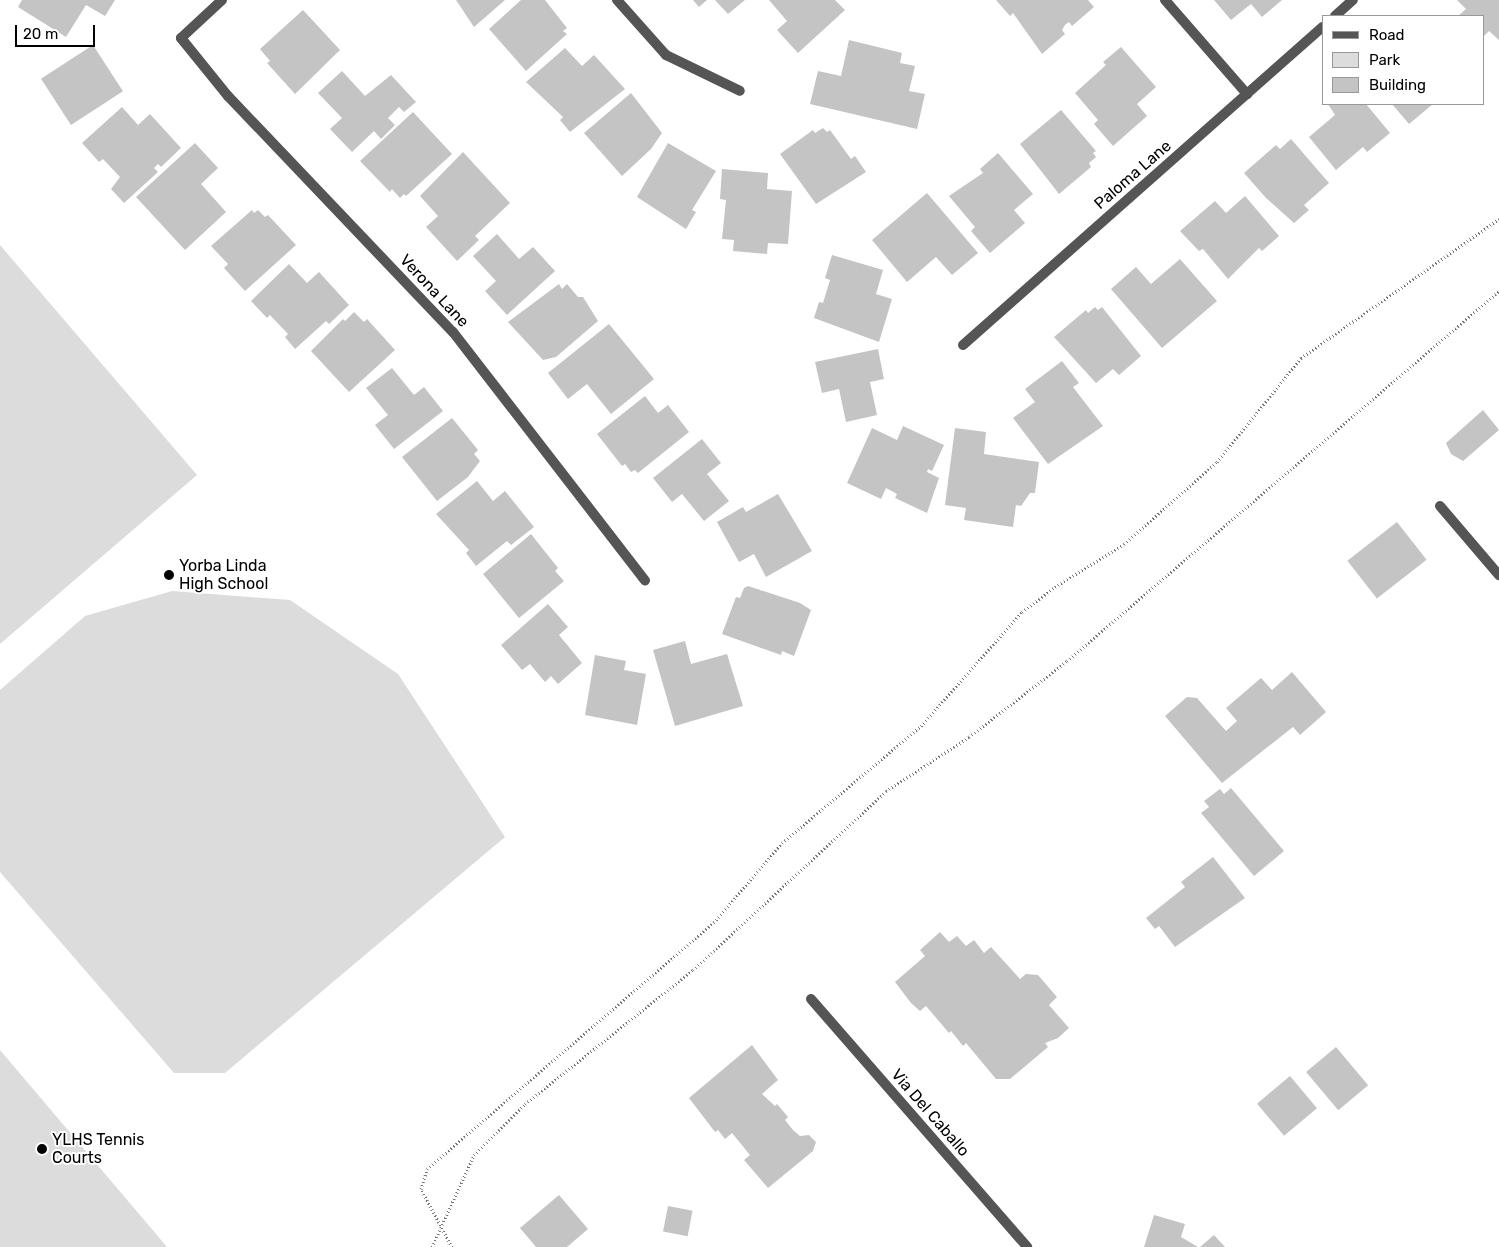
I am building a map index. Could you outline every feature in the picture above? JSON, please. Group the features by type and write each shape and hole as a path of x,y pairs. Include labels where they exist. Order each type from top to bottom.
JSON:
{"street":[{"name":"Verona Lane","path":"222,0 181,38 228,96 453,332 645,580"},
{"path":"617,0 666,55 740,91"},
{"path":"1164,0 1247,94"},
{"path":"1336,15 1354,0"},
{"name":"Paloma Lane","path":"963,344 1322,28"},
{"path":"1440,506 1499,575"},
{"name":"Via Del Caballo","path":"811,999 1027,1247"}],"path":[{"path":"452,1247 421,1189 427,1169 716,920 782,843 921,726 1022,612 1055,587 1124,544 1217,462 1301,358 1499,219"},
{"path":"432,1247 474,1155 525,1104 693,970 886,791 969,737 1067,661 1499,291"}],"green space":[{"path":"0,245 197,475 0,644"},
{"path":"172,591 290,600 398,674 505,837 225,1073 174,1073 0,872 0,690 85,616"},
{"name":"YLHS Tennis Courts","path":"0,1050 167,1247 0,1247"}],"building":[{"path":"22,0 115,0 105,16 86,5 66,37 18,7"},
{"path":"456,0 505,0 474,27"},
{"path":"521,0 545,0 567,28 563,31 567,34 526,71 489,29"},
{"path":"693,0 707,0 699,7"},
{"path":"715,0 745,0 728,14"},
{"path":"769,0 835,0 845,10 798,53 777,30 787,21"},
{"path":"996,0 1088,0 1094,7 1072,26 1069,22 1065,25 1062,30 1065,34 1042,54 1013,13 1010,16"},
{"path":"1214,0 1282,0 1262,17 1251,4 1231,20"},
{"path":"1457,0 1499,0 1499,40 1489,31 1484,36 1484,15 1459,15 1466,9"},
{"path":"303,10 340,50 295,94 267,63 270,61 260,49"},
{"path":"849,40 902,53 900,63 915,66 909,91 925,94 917,129 810,104 818,71 841,76"},
{"path":"93,45 123,91 71,125 41,79"},
{"path":"1121,47 1156,87 1137,104 1147,116 1113,146 1094,124 1098,120 1075,93 1106,65 1103,62"},
{"path":"565,48 582,66 594,55 625,89 570,132 560,120 563,117 526,82"},
{"path":"342,71 365,96 391,75 416,102 404,112 399,107 388,118 395,125 381,139 374,131 352,152 330,129 342,118 318,93"},
{"path":"631,93 662,133 651,149 622,176 584,133"},
{"path":"1329,105 1367,105 1390,133 1367,152 1363,147 1336,170 1309,137 1335,115"},
{"path":"1393,105 1432,105 1409,124"},
{"path":"122,107 138,125 150,114 181,148 161,167 158,164 154,168 158,172 124,203 111,189 120,177 103,159 99,162 82,143"},
{"path":"1061,110 1096,151 1093,153 1096,157 1089,163 1091,167 1059,194 1020,144"},
{"path":"413,112 452,154 406,196 404,194 400,198 392,189 390,192 360,161"},
{"path":"823,128 827,132 830,130 851,159 855,156 866,172 816,204 780,154 813,130 815,133"},
{"path":"1291,139 1329,183 1304,205 1309,210 1294,223 1266,198 1244,173 1276,145 1280,149"},
{"path":"195,143 218,168 201,184 226,212 185,250 136,197"},
{"path":"668,143 716,171 692,210 696,212 686,229 637,197"},
{"path":"463,152 510,203 475,236 479,240 457,261 426,227 438,216 420,196"},
{"path":"998,153 1033,194 1014,210 1025,223 990,253 971,231 975,227 949,196 983,173 980,169"},
{"path":"722,169 768,173 767,189 792,191 788,244 768,243 767,254 733,251 734,240 722,239 726,200 720,199"},
{"path":"927,193 978,253 952,275 936,257 907,282 872,240"},
{"path":"1245,196 1279,236 1262,251 1259,248 1228,279 1203,249 1199,251 1180,231 1215,201 1226,213"},
{"path":"252,210 254,213 258,210 265,217 268,215 296,245 245,291 224,268 228,264 211,246"},
{"path":"497,234 519,259 533,247 555,271 507,315 485,291 496,281 473,256"},
{"path":"832,255 883,270 876,294 892,299 879,342 814,318 819,302 823,303 830,280 825,278"},
{"path":"1180,259 1217,301 1162,348 1111,289 1136,267 1151,284"},
{"path":"289,264 307,283 319,272 349,305 329,324 326,321 295,349 285,337 288,334 270,315 267,318 251,301"},
{"path":"559,284 562,289 567,284 578,297 583,297 598,321 556,357 543,360 508,322"},
{"path":"1095,307 1098,310 1102,307 1141,356 1119,375 1113,369 1096,383 1054,337 1086,310 1088,313"},
{"path":"354,312 364,322 367,319 395,350 349,392 311,351 343,319 345,321"},
{"path":"609,324 654,379 611,414 587,384 568,399 548,373"},
{"path":"878,349 884,379 870,382 877,415 846,422 839,389 822,393 815,362"},
{"path":"1062,361 1079,383 1073,387 1103,426 1048,464 1013,418 1035,402 1025,389"},
{"path":"392,368 414,395 424,387 443,411 394,449 375,425 388,415 366,388"},
{"path":"645,396 658,413 668,405 689,432 638,473 635,470 631,472 625,464 622,466 597,434"},
{"path":"1483,410 1499,430 1463,461 1451,454 1446,443"},
{"path":"452,418 478,450 474,454 480,461 468,477 437,501 402,457"},
{"path":"903,426 944,445 932,471 928,469 927,472 939,478 927,513 895,498 897,494 886,488 881,499 847,483 872,428 897,440"},
{"path":"955,428 986,432 984,454 1039,462 1035,493 1030,493 1021,506 1016,505 1013,527 964,520 966,508 945,505"},
{"path":"702,439 721,463 707,474 729,501 704,521 682,494 672,502 653,478"},
{"path":"477,481 493,501 505,491 534,527 511,545 507,541 476,566 466,553 469,550 436,514"},
{"path":"778,494 812,551 766,577 754,554 739,562 717,522 743,507 746,512"},
{"path":"1397,522 1427,560 1377,599 1347,561"},
{"path":"531,534 558,568 555,571 564,581 519,618 483,574"},
{"path":"748,586 800,603 811,610 794,656 782,651 781,655 722,634 736,597 740,598 744,588"},
{"path":"548,604 568,627 559,635 582,663 558,684 551,676 545,682 530,664 522,670 501,645"},
{"path":"685,641 691,664 727,654 743,706 675,726 653,650"},
{"path":"595,655 626,661 624,670 646,674 637,725 585,715"},
{"path":"1292,672 1326,712 1300,735 1293,727 1222,783 1165,716 1187,697 1197,698 1226,731 1237,721 1226,708 1261,678 1272,690"},
{"path":"1231,788 1284,851 1254,876 1201,813 1209,807 1204,801 1220,789 1224,794"},
{"path":"1213,857 1245,898 1175,947 1159,926 1155,929 1146,918 1185,887 1181,882"},
{"path":"940,932 949,942 957,936 966,946 974,940 984,953 991,947 1020,979 1026,974 1038,975 1057,997 1049,1005 1069,1028 1058,1038 1045,1043 1048,1047 1010,1079 996,1079 966,1043 963,1046 926,1006 920,1011 911,1003 895,982 925,956 920,950"},
{"path":"752,1045 778,1080 762,1094 775,1106 777,1104 788,1117 785,1120 793,1130 800,1136 809,1135 816,1142 813,1151 768,1188 744,1160 750,1155 732,1133 725,1139 718,1130 715,1132 689,1098"},
{"path":"1336,1047 1368,1085 1338,1110 1306,1072"},
{"path":"1290,1076 1317,1108 1284,1136 1257,1104"},
{"path":"559,1195 588,1229 567,1247 536,1247 520,1228"},
{"path":"668,1206 693,1211 688,1236 663,1232"},
{"path":"1154,1215 1185,1224 1181,1237 1198,1247 1144,1247"},
{"path":"1214,1235 1225,1247 1200,1247"}],"place":[{"name":"Yorba Linda High School","path":"169,575"},
{"name":"YLHS Tennis Courts","path":"42,1149"}]}
